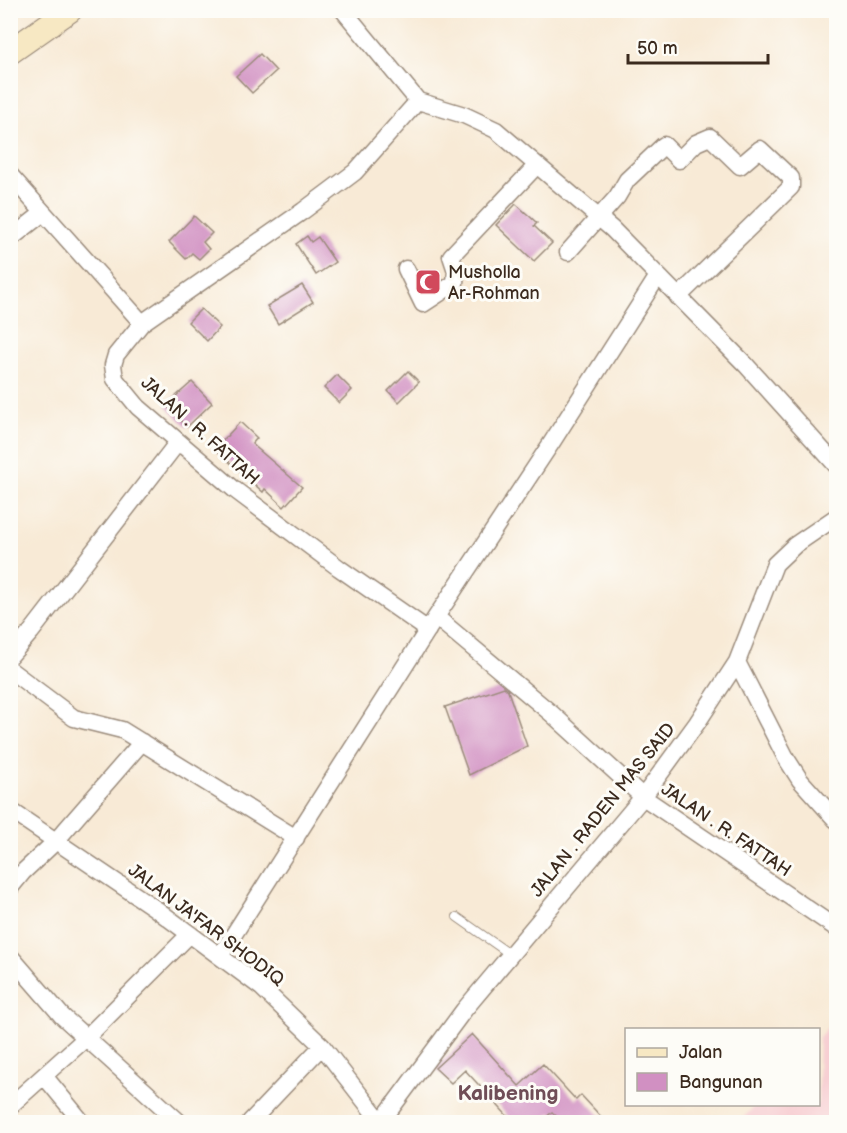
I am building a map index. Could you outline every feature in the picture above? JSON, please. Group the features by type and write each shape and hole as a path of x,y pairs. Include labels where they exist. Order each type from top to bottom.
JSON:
{"street":[{"path":"10,52 70,10"},
{"path":"343,10 418,101 464,115 496,129 598,217 746,365 837,465"},
{"name":"JALAN . R. FATTAH","path":"418,101 355,172 303,212 142,323 116,355 113,365 115,379 138,408 235,490 310,547 432,623 552,714 643,797 837,928"},
{"path":"568,252 617,197 627,180 664,146 679,160 696,143 710,137 740,166 760,149 791,178 791,187 678,297"},
{"path":"405,269 423,304 456,283 456,271 451,256 537,165"},
{"path":"10,175 142,323"},
{"path":"10,239 43,213"},
{"path":"220,956 432,623 658,276"},
{"path":"10,656 178,442"},
{"name":"JALAN . RADEN MAS SAID","path":"381,1122 464,1011 643,797 697,723 737,662 776,564 795,545 837,517"},
{"path":"737,662 786,758 800,780 837,820"},
{"path":"10,670 74,718 122,730 296,838"},
{"path":"10,888 23,872 55,842 142,742"},
{"name":"JALAN JA'FAR SHODIQ","path":"10,810 156,909 261,987 322,1046 381,1122"},
{"path":"10,1106 87,1037 190,934"},
{"path":"10,956 62,1016 179,1122"},
{"path":"250,1122 322,1046"},
{"path":"45,1077 82,1122"}],"lane":[{"path":"457,917 511,955"}],"shaded area":[{"path":"836,1018 836,1122 739,1122 755,1106 820,1106 820,1036"}],"building":[{"path":"260,54 276,71 252,93 236,76"},
{"path":"516,204 537,223 534,226 552,243 534,261 496,225"},
{"path":"194,216 212,233 203,242 209,249 199,259 192,253 186,259 169,242"},
{"path":"307,236 311,242 318,237 335,262 316,275 296,244"},
{"path":"302,285 313,302 278,324 267,306"},
{"path":"201,309 220,327 207,341 188,322"},
{"path":"408,371 419,382 399,402 388,391"},
{"path":"337,375 352,390 339,403 324,388"},
{"path":"192,382 212,403 187,427 166,405"},
{"path":"240,422 257,438 252,444 302,487 284,507 265,489 263,492 215,449"},
{"path":"504,687 508,691 527,746 469,775 445,707"},
{"path":"472,1034 519,1086 543,1064 576,1100 581,1095 606,1122 562,1122 552,1112 541,1122 513,1122 465,1070 451,1083 435,1068"}],"place":[{"name":"Musholla Ar-Rohman","path":"428,282"}],"district":[{"name":"Kalibening","path":"508,1093"}]}
